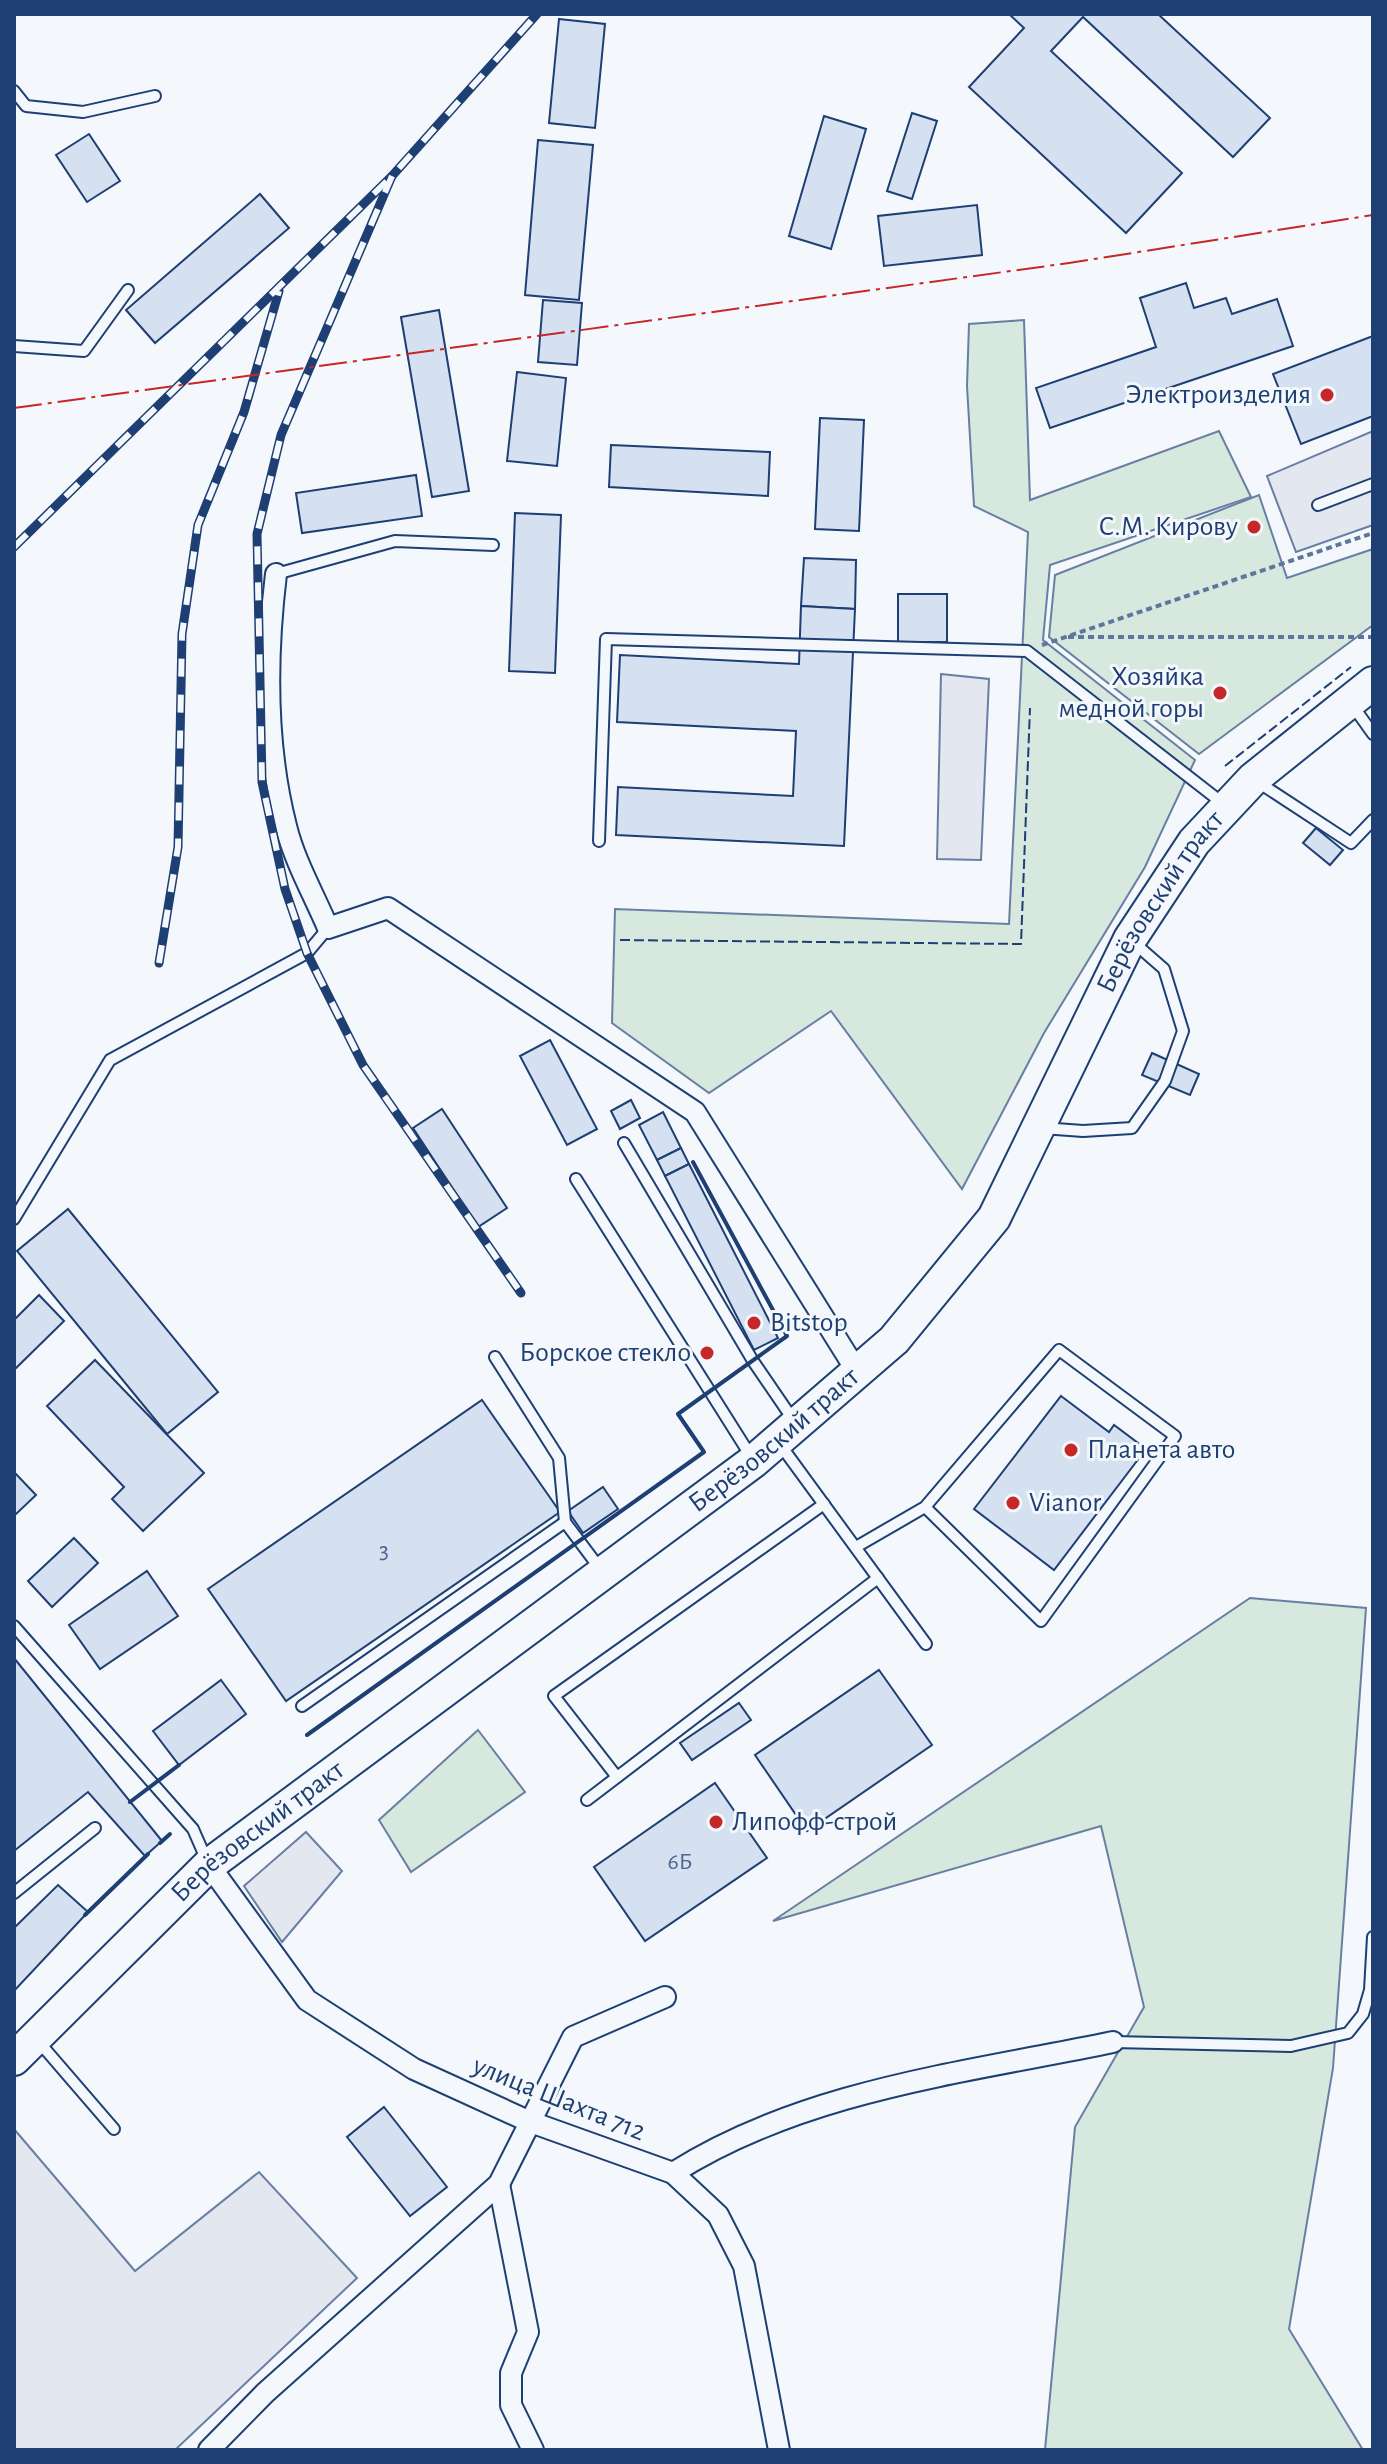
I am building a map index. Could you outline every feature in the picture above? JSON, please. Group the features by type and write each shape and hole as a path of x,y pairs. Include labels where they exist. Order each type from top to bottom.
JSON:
{"main road":[{"name":"Берёзовский тракт","path":"25,2048 209,1865 604,1575 776,1443 894,1340 994,1218 1130,939 1194,842 1253,779 1361,692"}],"street":[{"path":"276,574 270,624 270,734 286,828 328,928 388,908 695,1112 858,1373"},
{"name":"улица Шахта 712","path":"209,1865 307,2000 414,2069 528,2121 673,2173 718,2215 744,2266 779,2450"},
{"path":"209,2450 265,2393 499,2184 528,2121 573,2037 665,1997"},
{"path":"673,2173 715,2146 840,2098 1113,2042"},
{"path":"499,2184 528,2332 511,2373 511,2405 533,2450"}],"lane":[{"path":"14,91 26,106 83,112 155,96"},
{"path":"14,346 84,351 128,290"},
{"path":"1318,505 1373,484"},
{"path":"276,574 395,541 493,545"},
{"path":"599,841 606,639 1027,651 1227,807"},
{"path":"1361,692 1373,734"},
{"path":"1253,779 1351,843 1373,820"},
{"path":"14,1219 110,1060 307,953 328,928"},
{"path":"1036,1127 1083,1131 1132,1128 1165,1081 1183,1031 1164,969 1130,939"},
{"path":"624,1143 753,1361 776,1443"},
{"path":"576,1179 824,1504 926,1644"},
{"path":"856,1547 925,1507 1059,1350 1175,1436 1041,1621 925,1507"},
{"path":"495,1357 559,1458 565,1522 604,1575"},
{"path":"617,1777 554,1696 824,1504"},
{"path":"302,1706 565,1522"},
{"path":"587,1800 878,1578"},
{"path":"14,1626 193,1829 209,1865"},
{"path":"14,1893 95,1828"},
{"path":"1113,2042 1291,2046 1348,2033 1363,2014 1370,1990 1373,1937"},
{"path":"25,2048 114,2129"}],"path":[{"path":"1027,651 1373,533"},
{"path":"1062,637 1373,637"}],"shaded area":[{"path":"1024,320 1030,500 1219,431 1251,497 1050,565 1043,640 1195,760 1145,867 1044,1033 962,1189 831,1011 709,1093 612,1023 615,909 1009,924 1028,532 974,506 967,386 969,324"},
{"path":"1373,431 1373,525 1296,552 1267,476"},
{"path":"1259,495 1287,578 1373,549 1373,625 1199,754 1049,637 1055,575"},
{"path":"941,674 989,679 981,860 937,859"},
{"path":"1250,1598 1366,1608 1333,2068 1289,2329 1363,2450 1045,2450 1075,2127 1144,2007 1101,1826 773,1921"},
{"path":"478,1730 525,1792 411,1872 379,1820"},
{"path":"306,1832 342,1871 282,1942 244,1886"},
{"path":"14,2129 135,2271 259,2172 357,2278 175,2450 14,2450"}],"building":[{"path":"1009,14 1158,14 1270,118 1233,157 1083,17 1051,51 1182,173 1126,233 969,87 1024,28"},
{"path":"559,19 605,24 595,128 549,123"},
{"path":"912,113 937,121 912,199 887,191"},
{"path":"824,116 866,129 831,249 789,236"},
{"path":"89,134 120,181 87,202 56,155"},
{"path":"538,140 593,145 579,300 525,295"},
{"path":"260,194 289,228 155,343 126,310"},
{"path":"977,205 982,255 884,266 878,216"},
{"path":"1186,283 1194,308 1226,298 1232,314 1277,299 1293,346 1050,428 1036,388 1156,347 1140,298"},
{"path":"543,300 582,303 577,365 538,362"},
{"path":"439,310 469,491 432,497 401,317"},
{"name":"Электроизделия","path":"1373,336 1373,416 1301,444 1273,374"},
{"path":"517,372 566,378 557,466 507,461"},
{"path":"820,418 864,420 859,531 815,529"},
{"path":"611,445 770,452 768,496 609,487"},
{"path":"416,475 422,516 302,533 296,493"},
{"path":"515,513 561,515 555,673 509,671"},
{"path":"804,558 856,560 855,609 801,606"},
{"path":"898,594 947,594 947,642 898,642"},
{"path":"801,606 855,609 844,846 616,835 618,787 793,796 796,731 617,722 620,655 799,664"},
{"path":"1316,828 1343,850 1330,865 1303,843"},
{"path":"550,1040 597,1129 567,1145 520,1056"},
{"path":"1152,1053 1199,1074 1190,1095 1142,1075"},
{"path":"631,1100 640,1118 620,1129 611,1111"},
{"path":"442,1109 507,1208 478,1227 413,1128"},
{"path":"663,1112 681,1148 657,1160 639,1125"},
{"path":"681,1148 689,1164 665,1176 657,1160"},
{"path":"689,1164 778,1338 754,1350 665,1176"},
{"path":"68,1209 218,1392 167,1434 17,1251"},
{"path":"39,1295 64,1321 14,1370 14,1320"},
{"path":"95,1360 204,1473 143,1531 112,1499 124,1487 47,1406"},
{"path":"1061,1396 1109,1432 1114,1425 1146,1449 1054,1570 974,1509"},
{"path":"482,1400 560,1512 286,1701 208,1589"},
{"path":"14,1472 36,1495 14,1516"},
{"path":"603,1487 618,1509 583,1533 568,1511"},
{"path":"74,1538 98,1563 52,1607 28,1581"},
{"path":"147,1571 178,1616 100,1669 69,1625"},
{"path":"14,1658 162,1841 145,1856 88,1792 14,1851"},
{"path":"879,1670 932,1745 807,1831 755,1755"},
{"path":"221,1680 246,1714 179,1765 153,1731"},
{"path":"739,1703 751,1720 692,1760 680,1743"},
{"path":"715,1783 767,1858 645,1941 594,1867"},
{"path":"58,1885 88,1912 14,1991 14,1928"},
{"path":"384,2107 447,2187 410,2216 347,2137"}],"railway":[{"path":"14,547 392,176 537,14"},
{"path":"392,176 281,435 257,534 262,782 285,889 307,953 363,1065 521,1293"},
{"path":"159,963 178,847 182,634 198,525 244,412 279,291"}],"fence":[{"path":"1225,766 1351,667"},
{"path":"620,940 1021,944 1030,708"}],"wall":[{"path":"307,1735 704,1452 678,1414 787,1336 693,1162"},
{"path":"130,1802 179,1765"},
{"path":"160,1843 170,1834"},
{"path":"85,1915 148,1854"}],"power":[{"path":"14,408 1069,263 1373,215"}],"place":[{"name":"Электроизделия","path":"1327,395"},
{"name":"С.М. Кирову","path":"1254,527"},
{"name":"Хозяйка медной горы","path":"1220,693"},
{"name":"Bitstop","path":"754,1323"},
{"name":"Борское стекло","path":"707,1353"},
{"name":"Планета авто","path":"1071,1450"},
{"name":"Vianor","path":"1013,1503"},
{"name":"Липофф-строй","path":"716,1822"}]}
